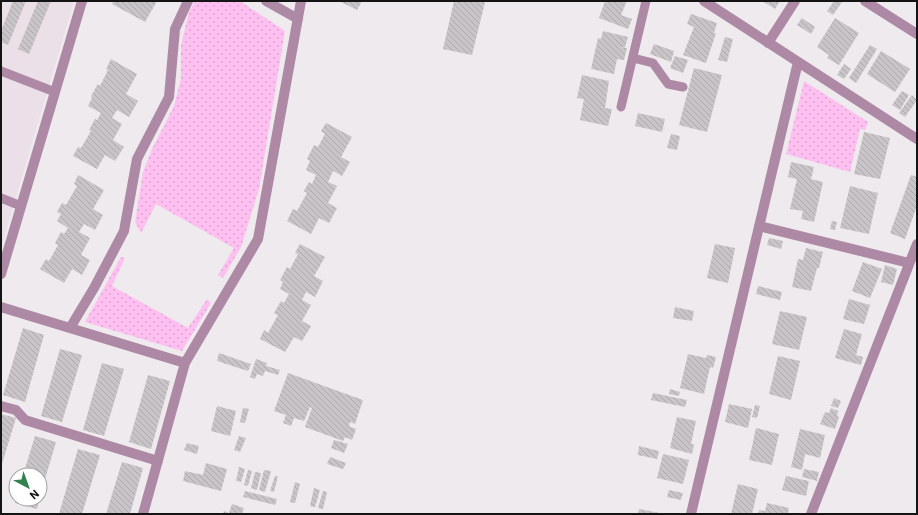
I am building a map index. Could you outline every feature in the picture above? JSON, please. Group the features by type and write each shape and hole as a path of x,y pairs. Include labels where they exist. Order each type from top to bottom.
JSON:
{"street":[{"path":"1,274 82,1"},
{"path":"70,328 94,288 124,231 137,159 169,97 175,29 188,1"},
{"path":"266,1 298,19"},
{"path":"143,514 185,363 258,239 301,1"},
{"path":"704,1 917,139"},
{"path":"768,43 795,1"},
{"path":"865,1 917,34"},
{"path":"691,514 798,62"},
{"path":"759,226 909,264"},
{"path":"811,514 917,244"},
{"path":"1,307 185,363"},
{"path":"1,406 16,410 25,420 158,461"}],"lane":[{"path":"622,107 646,1"},
{"path":"633,58 653,63 668,84 683,88"},
{"path":"1,71 55,92"},
{"path":"1,198 21,206"}],"shaded area":[{"path":"1,1 74,1 1,248"},
{"path":"195,1 240,1 285,31 259,189 241,247 223,278 218,275 234,248 156,204 141,233 135,222 143,172 152,149 174,106 181,79 181,45 189,12"},
{"path":"804,81 868,122 865,130 860,129 850,172 786,154"},
{"path":"121,257 125,258 112,286 188,328 207,299 211,303 182,351 85,322"}],"building":[{"path":"13,1 26,1 8,45 1,42 1,31"},
{"path":"38,1 51,1 29,54 18,49"},
{"path":"114,1 157,1 145,22 112,4"},
{"path":"339,1 362,1 357,10"},
{"path":"454,1 485,2 472,55 443,49"},
{"path":"605,1 627,1 621,15 632,19 628,29 599,18"},
{"path":"762,1 780,1 775,9"},
{"path":"834,1 842,2 833,15 827,11"},
{"path":"691,14 717,23 714,33 716,33 706,63 683,55 694,27 687,24"},
{"path":"802,18 815,27 811,34 797,25"},
{"path":"835,18 859,33 839,65 827,58 829,55 817,47"},
{"path":"603,31 628,37 625,47 620,47 627,48 624,60 617,59 614,74 591,69 598,38 601,39"},
{"path":"725,37 733,39 727,62 718,60"},
{"path":"654,44 674,51 671,62 650,54"},
{"path":"870,45 877,49 856,83 849,78"},
{"path":"881,51 910,69 895,92 867,74"},
{"path":"675,56 688,60 683,73 670,68"},
{"path":"111,59 137,74 126,94 138,101 129,117 117,110 112,118 122,124 113,140 124,147 115,161 105,155 97,169 73,156 78,147 81,148 91,131 89,130 95,119 97,120 101,113 88,106 92,98 91,96 98,84 100,86 108,70 106,69"},
{"path":"844,64 851,69 844,79 837,75"},
{"path":"694,68 722,75 707,132 679,125"},
{"path":"582,75 609,81 605,108 612,109 608,126 580,120 584,99 577,98"},
{"path":"902,91 909,95 900,110 892,105"},
{"path":"912,95 917,100 905,117 899,113"},
{"path":"638,113 665,119 662,132 635,126"},
{"path":"326,123 352,137 341,157 350,162 342,176 333,171 328,182 337,186 328,203 337,208 329,223 319,218 311,234 287,221 293,209 297,211 307,193 304,191 309,182 312,184 316,175 306,170 310,161 307,159 314,145 318,147 325,134 321,131"},
{"path":"864,132 890,138 880,179 854,174"},
{"path":"671,134 680,136 677,150 667,148"},
{"path":"791,162 814,167 811,179 823,182 814,222 801,219 803,211 790,209 797,179 788,177"},
{"path":"78,175 104,190 93,209 103,215 95,230 84,224 79,232 90,238 81,255 90,260 82,275 72,269 64,283 40,269 46,259 49,261 58,245 55,243 61,232 64,234 68,228 57,221 61,214 57,212 62,203 66,205 77,186 74,184"},
{"path":"911,175 917,177 917,206 905,239 890,233"},
{"path":"850,186 878,193 869,234 840,228"},
{"path":"832,221 837,222 835,230 830,229"},
{"path":"769,238 783,241 781,249 767,245"},
{"path":"300,244 325,257 314,276 323,281 315,297 306,292 302,300 311,305 302,321 311,326 302,341 294,337 285,352 260,339 264,330 268,333 278,315 274,313 281,301 284,303 289,294 280,289 283,282 280,280 287,267 290,269 298,254 295,253"},
{"path":"715,244 735,248 728,283 707,278"},
{"path":"806,248 823,252 811,291 792,287 798,259 803,260"},
{"path":"863,262 882,269 870,298 852,291"},
{"path":"885,265 897,269 893,285 881,282"},
{"path":"758,286 782,292 780,300 756,294"},
{"path":"849,299 870,305 864,324 843,319"},
{"path":"675,307 694,311 692,321 673,318"},
{"path":"780,311 807,317 799,350 772,344"},
{"path":"23,328 44,335 25,402 3,395"},
{"path":"844,329 862,334 856,355 863,357 861,365 835,358"},
{"path":"60,349 82,355 62,422 41,416"},
{"path":"219,353 251,364 248,371 217,361"},
{"path":"688,354 706,358 707,355 716,357 713,368 710,367 704,394 680,388"},
{"path":"778,356 800,361 791,400 769,394"},
{"path":"256,359 267,363 266,366 280,370 278,375 265,371 263,376 257,374 255,379 250,377"},
{"path":"102,363 124,369 104,436 83,430"},
{"path":"288,373 363,400 355,424 350,422 349,426 356,429 352,440 345,437 343,441 305,427 312,408 310,407 304,421 294,418 291,426 283,423 286,415 274,411"},
{"path":"148,375 170,381 151,449 129,442"},
{"path":"670,389 680,392 679,396 669,394"},
{"path":"653,393 687,400 685,407 651,400"},
{"path":"834,398 841,401 838,408 831,406"},
{"path":"729,404 752,409 748,428 725,422"},
{"path":"755,405 760,406 757,418 752,417"},
{"path":"217,406 236,411 230,436 211,431"},
{"path":"243,408 249,409 245,423 240,422"},
{"path":"831,408 838,411 837,416 839,417 835,429 820,424 825,412 829,413"},
{"path":"1,414 16,418 1,467"},
{"path":"677,417 696,421 691,444 694,444 692,454 670,448"},
{"path":"756,428 779,434 772,465 749,460"},
{"path":"800,429 825,435 820,458 805,454 802,470 791,467"},
{"path":"35,436 56,442 48,469 48,467 25,467"},
{"path":"239,436 246,438 240,452 234,450"},
{"path":"334,440 348,444 344,453 331,448"},
{"path":"187,443 199,446 197,454 184,450"},
{"path":"639,446 659,451 657,459 638,455"},
{"path":"78,449 100,455 82,514 59,514"},
{"path":"663,454 689,460 683,484 657,478"},
{"path":"330,457 346,463 343,469 327,464"},
{"path":"122,462 143,468 130,514 106,514"},
{"path":"206,463 227,469 221,491 183,481 185,471 203,475"},
{"path":"239,467 245,469 241,482 236,481"},
{"path":"804,469 819,472 817,481 802,477"},
{"path":"248,470 252,471 248,486 244,485"},
{"path":"264,470 271,471 265,492 259,490"},
{"path":"255,472 261,473 257,490 251,488"},
{"path":"275,476 278,476 274,492 270,491"},
{"path":"786,476 809,481 806,496 782,490"},
{"path":"295,482 300,484 295,503 290,502"},
{"path":"738,484 758,489 752,514 731,514"},
{"path":"314,488 320,490 315,507 310,506"},
{"path":"669,490 683,493 681,500 667,497"},
{"path":"245,491 277,499 275,505 243,497"},
{"path":"323,491 327,492 323,509 318,508"},
{"path":"767,503 789,508 788,514 758,514 759,510 765,511"},
{"path":"232,504 244,508 242,514 223,514 224,511 229,513"},
{"path":"639,509 660,513 660,514 638,514"}]}
